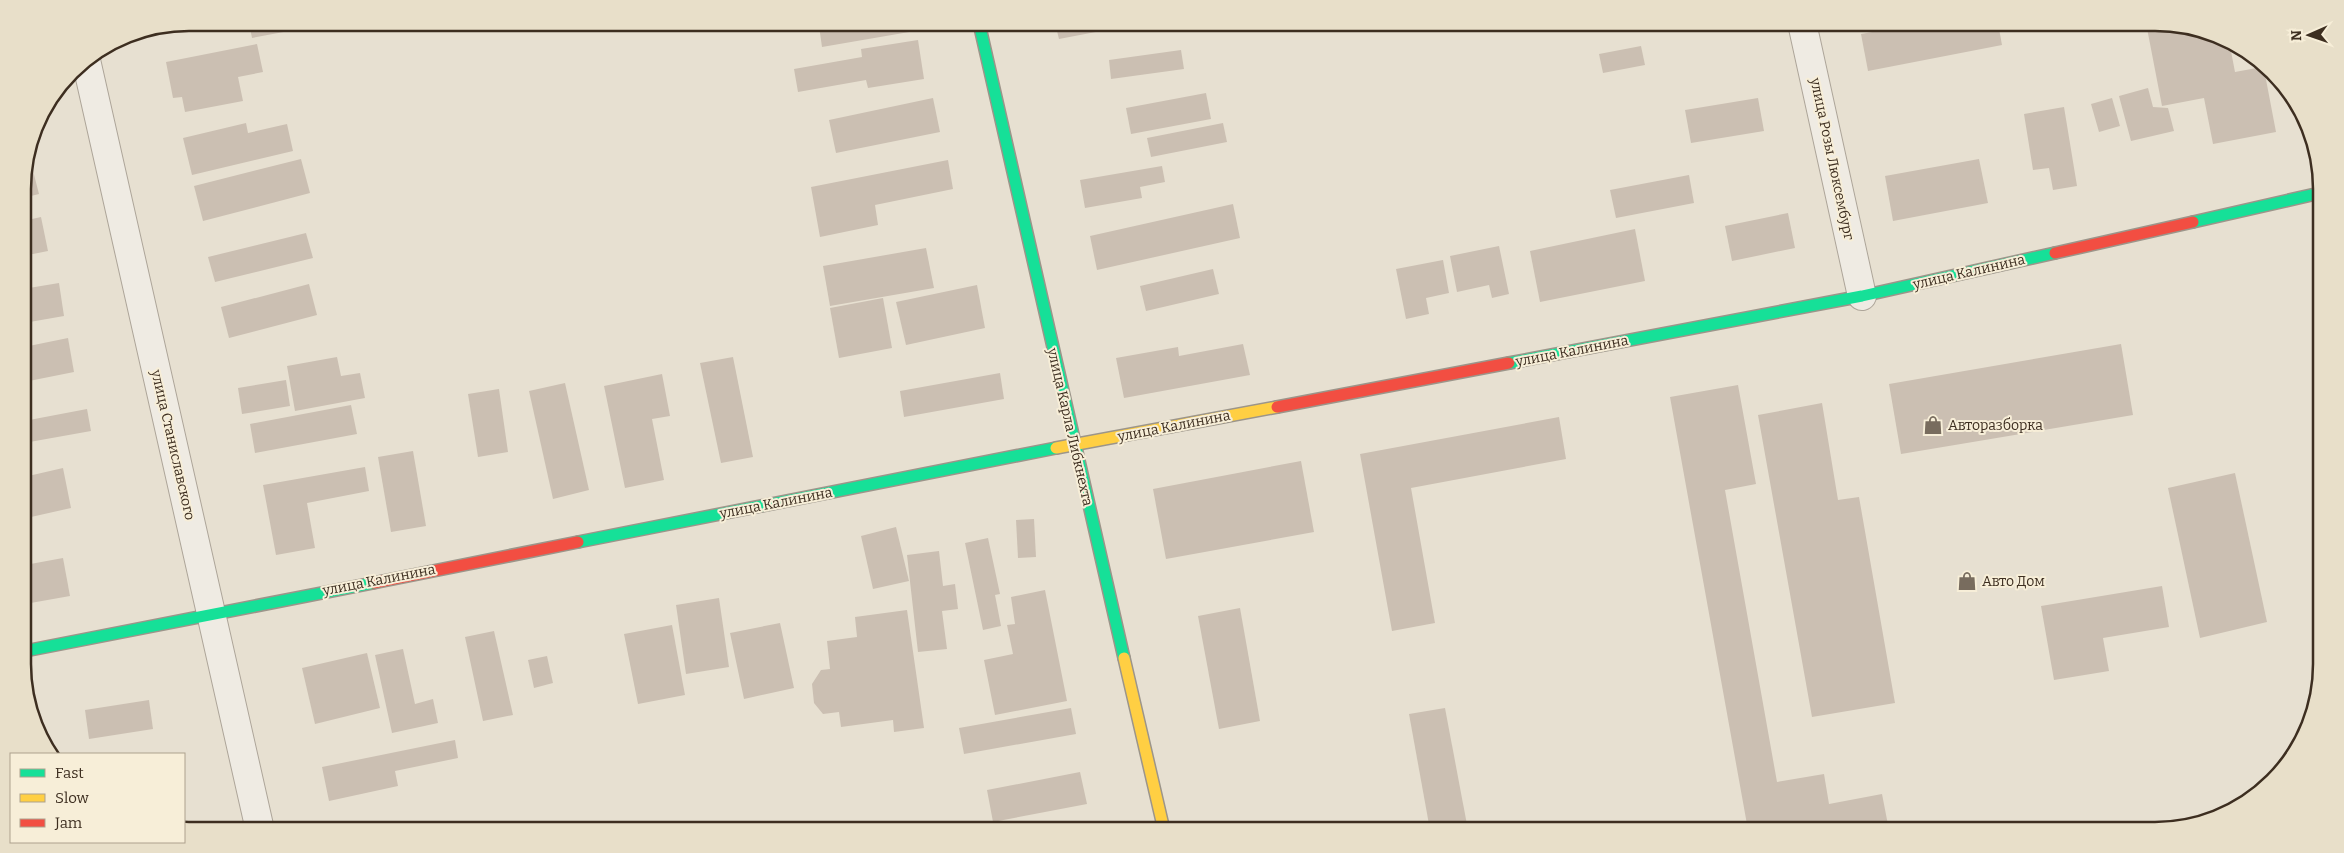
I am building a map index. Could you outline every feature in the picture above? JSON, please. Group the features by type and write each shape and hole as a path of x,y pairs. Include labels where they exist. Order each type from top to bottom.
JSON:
{"street":[{"name":"улица Розы Люксембург","path":"1804,31 1862,296"},
{"name":"улица Карла Либкнехта","path":"981,32 1074,445 1162,822"},
{"name":"улица Станиславского","path":"88,69 258,822"},
{"name":"улица Калинина","path":"31,650 210,613 1074,445 1862,296 2313,194"}],"building":[{"path":"1877,31 1999,31 2002,45 1868,71 1861,34"},
{"path":"2148,31 2185,34 2205,40 2231,52 2235,72 2256,68 2259,70 2265,76 2276,132 2213,144 2204,98 2162,106"},
{"path":"251,32 284,32 252,38"},
{"path":"820,32 911,32 822,47"},
{"path":"1057,32 1098,32 1059,39"},
{"path":"918,40 924,79 868,88 866,80 798,92 794,69 862,57 861,49"},
{"path":"257,44 263,72 238,77 243,101 185,112 182,97 173,98 166,62"},
{"path":"1641,46 1645,65 1603,73 1599,54"},
{"path":"1181,50 1184,69 1111,79 1109,60"},
{"path":"2148,88 2153,107 2168,108 2174,131 2131,141 2119,96"},
{"path":"1206,93 1211,119 1131,134 1126,108"},
{"path":"933,98 940,132 836,153 829,120"},
{"path":"1758,98 1764,131 1691,143 1685,110"},
{"path":"2112,98 2120,126 2099,132 2091,104"},
{"path":"2064,107 2077,186 2053,190 2049,168 2033,170 2024,114"},
{"path":"246,123 248,133 287,124 293,151 192,175 183,138"},
{"path":"1223,123 1227,142 1151,157 1147,138"},
{"path":"301,159 310,193 203,221 194,186"},
{"path":"1979,159 1988,203 1893,221 1885,176"},
{"path":"948,160 953,189 875,205 878,225 820,237 811,187"},
{"path":"1162,166 1165,182 1140,187 1142,198 1085,208 1080,180"},
{"path":"33,170 39,194 32,196"},
{"path":"1689,175 1694,203 1616,218 1610,190"},
{"path":"1233,204 1240,238 1097,270 1090,236"},
{"path":"1788,213 1795,248 1732,261 1725,226"},
{"path":"41,217 48,251 32,254 32,219"},
{"path":"1635,229 1645,281 1540,302 1530,251"},
{"path":"306,233 313,258 215,282 208,257"},
{"path":"1499,246 1509,294 1492,298 1489,285 1457,292 1450,256"},
{"path":"926,248 934,288 830,306 823,266"},
{"path":"1443,260 1449,293 1426,298 1429,314 1406,319 1396,269"},
{"path":"1213,269 1219,294 1146,311 1140,286"},
{"path":"59,283 64,316 32,322 32,288"},
{"path":"309,284 317,315 229,338 221,307"},
{"path":"977,285 985,328 906,345 896,302"},
{"path":"883,298 892,348 839,358 830,308"},
{"path":"68,338 74,372 32,380 32,345"},
{"path":"1243,344 1250,375 1124,398 1116,358 1178,347 1179,356"},
{"path":"2121,344 2133,415 1901,454 1889,384"},
{"path":"337,357 341,376 360,373 365,398 295,411 287,366"},
{"path":"733,357 753,457 721,463 700,363"},
{"path":"1000,373 1004,399 904,417 900,391"},
{"path":"662,374 670,416 652,419 664,480 625,488 604,386"},
{"path":"286,380 290,406 242,414 238,388"},
{"path":"565,383 589,490 553,499 529,391"},
{"path":"1738,385 1756,484 1725,490 1777,782 1824,774 1829,804 1882,794 1887,821 1746,821 1670,397"},
{"path":"499,389 508,452 478,457 468,394"},
{"path":"1822,403 1838,500 1859,497 1895,703 1812,717 1758,415"},
{"path":"351,405 357,434 255,453 250,424"},
{"path":"87,409 91,431 31,442 32,420"},
{"path":"1559,417 1566,459 1411,488 1435,623 1392,631 1360,454"},
{"path":"413,451 426,526 391,532 378,457"},
{"path":"1301,461 1314,532 1166,559 1153,489"},
{"path":"365,467 369,491 307,503 315,548 276,555 263,485"},
{"path":"63,468 71,508 31,517 31,475"},
{"path":"2235,473 2267,622 2200,638 2168,488"},
{"path":"1034,519 1036,557 1018,558 1016,520"},
{"path":"896,527 909,581 873,589 861,536"},
{"path":"988,538 1000,594 995,595 1001,626 983,630 965,543"},
{"path":"939,551 943,586 955,584 958,609 942,611 947,649 918,652 907,555"},
{"path":"63,558 70,596 31,603 31,564"},
{"path":"2162,586 2169,627 2103,638 2109,671 2054,680 2041,606"},
{"path":"1045,590 1067,701 995,715 984,660 1013,654 1007,625 1015,624 1011,597"},
{"path":"719,598 729,667 686,674 676,605"},
{"path":"1240,608 1260,721 1219,729 1198,616"},
{"path":"907,610 924,728 894,732 893,720 841,727 839,712 823,714 814,703 812,684 821,670 830,669 827,641 857,637 855,617"},
{"path":"780,623 794,688 744,699 730,633"},
{"path":"672,625 685,695 638,704 624,634"},
{"path":"494,631 513,715 483,721 465,637"},
{"path":"403,649 415,704 433,699 438,723 392,733 375,655"},
{"path":"367,653 380,708 315,724 302,668"},
{"path":"547,656 553,683 534,688 528,660"},
{"path":"149,700 153,729 89,739 85,710"},
{"path":"1071,708 1076,734 964,754 959,728"},
{"path":"1445,708 1466,821 1428,821 1409,714"},
{"path":"455,740 458,758 395,771 398,786 329,801 322,767"},
{"path":"1080,772 1087,804 993,822 987,790"}],"traffic: fast":[{"path":"981,32 1124,658"},
{"path":"2193,222 2313,195"},
{"path":"1509,363 1862,296 2055,253"},
{"path":"578,542 1056,448"},
{"path":"31,650 373,583"}],"traffic: slow":[{"path":"1056,448 1277,407"},
{"path":"1124,658 1162,822"}],"traffic: jam":[{"path":"2055,253 2193,222"},
{"path":"1277,407 1509,363"},
{"path":"373,583 578,542"}],"place":[{"name":"Авторазборка","path":"1933,425"},
{"name":"Авто Дом","path":"1967,581"}]}
